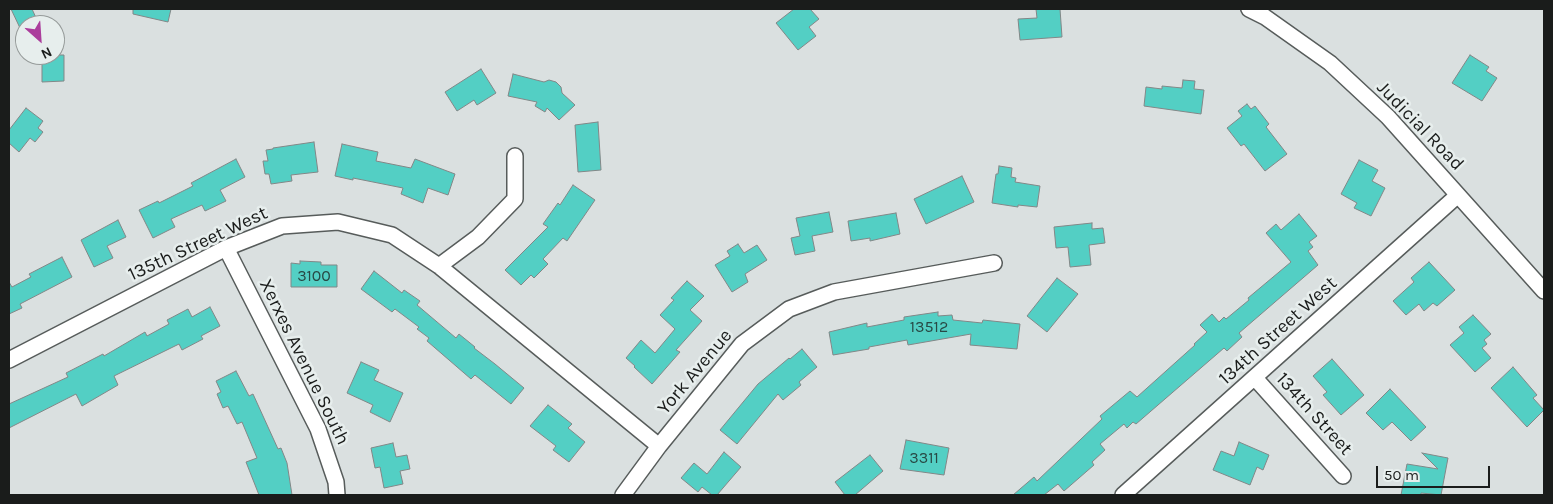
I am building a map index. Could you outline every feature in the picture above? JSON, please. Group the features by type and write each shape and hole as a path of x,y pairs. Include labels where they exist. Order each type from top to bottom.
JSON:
{"street":[{"name":"Judicial Road","path":"1249,9 1265,17 1330,63 1388,117 1544,291"},
{"path":"438,266 478,237 515,199 515,156"},
{"name":"134th Street West","path":"1123,495 1458,195"},
{"name":"135th Street West","path":"9,360 226,248 282,226 338,222 392,235 438,266 659,446"},
{"name":"Xerxes Avenue South","path":"226,248 318,429 336,482 337,495"},
{"name":"York Avenue","path":"623,495 659,446 742,344 788,309 834,292 994,263"},
{"name":"134th Street","path":"1255,378 1343,476"}],"building":[{"path":"11,9 32,9 35,15 15,15 15,17"},
{"path":"133,9 171,9 168,22 133,14"},
{"path":"794,9 810,9 819,19 809,27 816,36 798,50 776,23"},
{"path":"1036,9 1060,9 1062,37 1020,40 1018,19 1037,18"},
{"path":"1470,55 1489,67 1486,71 1497,78 1482,101 1452,83"},
{"path":"42,65 64,65 64,81 42,82"},
{"path":"481,69 496,93 477,105 474,100 457,111 445,92"},
{"path":"513,74 544,82 549,80 556,82 561,87 562,93 575,105 559,120 547,108 545,112 535,106 537,102 508,96"},
{"path":"1183,80 1195,81 1194,89 1204,90 1201,114 1144,106 1146,87 1162,89 1162,86 1182,88"},
{"path":"1247,104 1251,109 1255,106 1269,124 1266,127 1287,154 1265,171 1244,144 1241,146 1227,128 1242,116 1238,111"},
{"path":"26,108 43,121 38,128 43,132 35,142 30,138 19,152 9,143 9,130"},
{"path":"598,122 601,170 578,172 575,125"},
{"path":"314,142 318,172 291,175 292,181 271,184 269,174 265,174 263,161 268,161 266,150"},
{"path":"342,144 378,152 376,161 411,168 415,159 455,174 448,195 428,188 423,203 401,194 403,188 335,176"},
{"path":"236,159 245,177 220,190 226,201 205,211 202,205 171,219 175,227 153,238 139,210 158,201 159,203 193,186 191,183"},
{"path":"1359,160 1378,170 1372,181 1385,188 1371,216 1354,208 1357,203 1341,194"},
{"path":"999,166 1012,168 1011,177 1016,178 1015,182 1040,186 1037,207 1018,205 1018,207 992,203"},
{"path":"962,176 974,202 926,224 914,199"},
{"path":"573,185 595,200 567,241 563,238 543,259 548,264 534,278 531,275 521,285 505,270 548,227 543,224 558,203 560,205"},
{"path":"829,212 833,232 812,236 815,251 795,255 791,238 800,236 796,218"},
{"path":"896,213 900,234 870,241 870,238 851,241 848,221"},
{"path":"1299,214 1317,236 1309,242 1313,247 1308,251 1318,265 1239,333 1242,337 1227,351 1224,348 1136,424 1133,422 1127,428 1124,424 1100,444 1105,450 1092,462 1094,465 1064,491 1058,484 1044,495 1013,495 1034,477 1037,481 1102,419 1100,416 1130,391 1137,397 1195,345 1207,332 1200,325 1212,314 1219,322 1224,317 1226,319 1291,262 1266,233 1276,224 1281,230"},
{"path":"118,220 126,237 107,246 113,258 94,267 81,240"},
{"path":"1092,223 1092,229 1103,228 1105,243 1089,245 1091,265 1070,267 1068,247 1056,248 1054,227"},
{"path":"738,244 744,253 757,245 767,260 745,274 748,282 732,292 715,265 730,256 727,251"},
{"path":"62,257 72,277 20,304 22,308 9,314 9,282 12,287 31,277 29,274"},
{"path":"300,261 321,262 321,265 337,265 337,287 291,287 291,263 300,264"},
{"path":"1429,262 1455,290 1437,306 1433,303 1424,311 1419,304 1406,315 1393,301 1414,282 1411,278"},
{"path":"374,271 402,293 404,290 420,301 417,305 456,338 459,334 524,388 511,404 475,375 471,379 427,341 429,338 417,329 419,327 395,309 392,312 361,289"},
{"path":"1057,278 1078,294 1047,332 1027,316"},
{"path":"687,281 704,296 690,310 702,321 676,350 680,352 652,384 626,358 641,340 655,353 675,329 660,315 674,300 671,298"},
{"path":"210,307 220,326 201,336 203,339 182,350 179,344 114,376 118,385 82,406 76,394 9,428 9,404 68,377 66,373 103,354 104,356 145,332 147,336 169,324 167,320 188,309 192,317"},
{"path":"938,312 938,316 952,315 953,320 982,323 983,320 1020,324 1017,349 970,345 971,334 908,345 907,340 833,355 829,332 867,323 867,327 904,320 904,317"},
{"path":"1473,315 1491,334 1484,340 1487,344 1482,348 1491,358 1475,372 1450,345 1464,333 1459,327"},
{"path":"802,349 817,367 799,382 801,385 783,400 778,394 737,444 720,430 758,384"},
{"path":"1332,359 1364,395 1341,415 1323,395 1327,392 1313,376"},
{"path":"361,362 379,370 374,380 403,393 390,422 370,412 373,405 347,393"},
{"path":"1513,367 1537,395 1533,398 1544,410 1527,427 1491,388"},
{"path":"236,371 249,396 253,394 278,449 281,448 287,463 292,495 259,495 246,462 257,458 242,422 237,424 228,406 223,408 217,394 221,392 216,381"},
{"path":"1390,389 1426,427 1411,441 1392,422 1383,430 1366,413"},
{"path":"548,405 572,424 568,428 585,442 569,462 553,450 556,446 530,426"},
{"path":"906,440 949,448 944,475 900,469"},
{"path":"1239,442 1269,455 1263,470 1257,467 1250,485 1213,470 1221,451 1234,456"},
{"path":"393,443 396,457 407,455 410,469 400,471 403,484 384,488 380,467 375,468 371,448"},
{"path":"724,452 741,467 717,495 712,495 702,487 698,492 681,478 694,463 707,474"},
{"path":"1422,453 1448,458 1441,495 1421,493 1421,495 1401,495 1407,464 1438,469"},
{"path":"870,455 883,471 855,495 845,495 835,482"}]}
